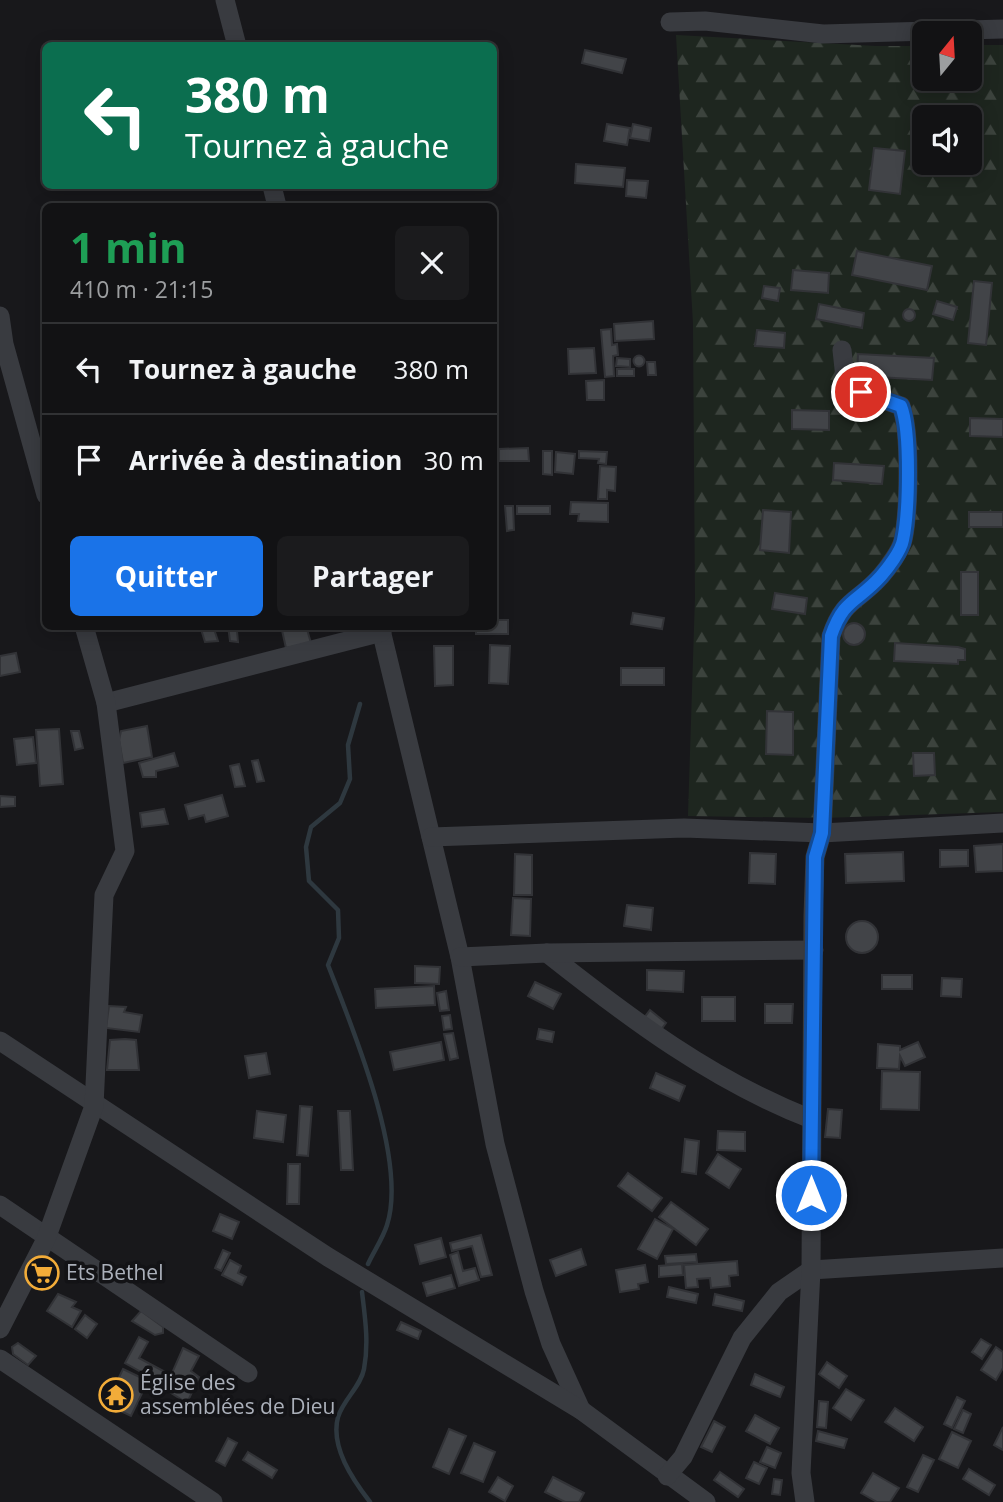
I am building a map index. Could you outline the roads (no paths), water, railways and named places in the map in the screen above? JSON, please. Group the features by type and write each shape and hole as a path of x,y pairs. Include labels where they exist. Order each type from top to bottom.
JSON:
{"street":[{"path":"225,0 236,42"},
{"path":"670,22 705,21 823,34 1003,29"},
{"path":"0,316 2,345 40,453"},
{"path":"805,1502 801,1473 811,1270 815,857 822,833 831,636 839,613 881,576 903,542 906,509 907,421 901,406 861,392 845,377 842,350"},
{"path":"0,1329 46,1239 94,1106 104,895 125,851 106,703 85,630"},
{"path":"106,703 377,630"},
{"path":"381,630 460,957 495,1144 551,1344 581,1410"},
{"path":"431,837 684,828 822,833 1003,823"},
{"path":"460,957 547,953 814,950"},
{"path":"547,953 697,1063 759,1099 811,1119"},
{"path":"0,1041 94,1106 328,1257 581,1410 667,1476 706,1502"},
{"path":"0,1205 46,1239 248,1373"},
{"path":"667,1476 683,1457 742,1338 779,1292 811,1270 1003,1258"},
{"path":"0,1359 213,1502"}],"waterway":[{"path":"360,704 348,745 350,779 340,803 311,827 306,847 309,881 338,910 339,938 328,965 363,1057 384,1131 390,1166 391,1198 387,1225 368,1264"},
{"path":"362,1292 366,1340 364,1369 340,1411 336,1428 337,1440 345,1462 370,1502"}],"place":[{"name":"Ets Bethel","path":"42,1273"},
{"name":"Église des assemblées de Dieu","path":"116,1395"}]}
